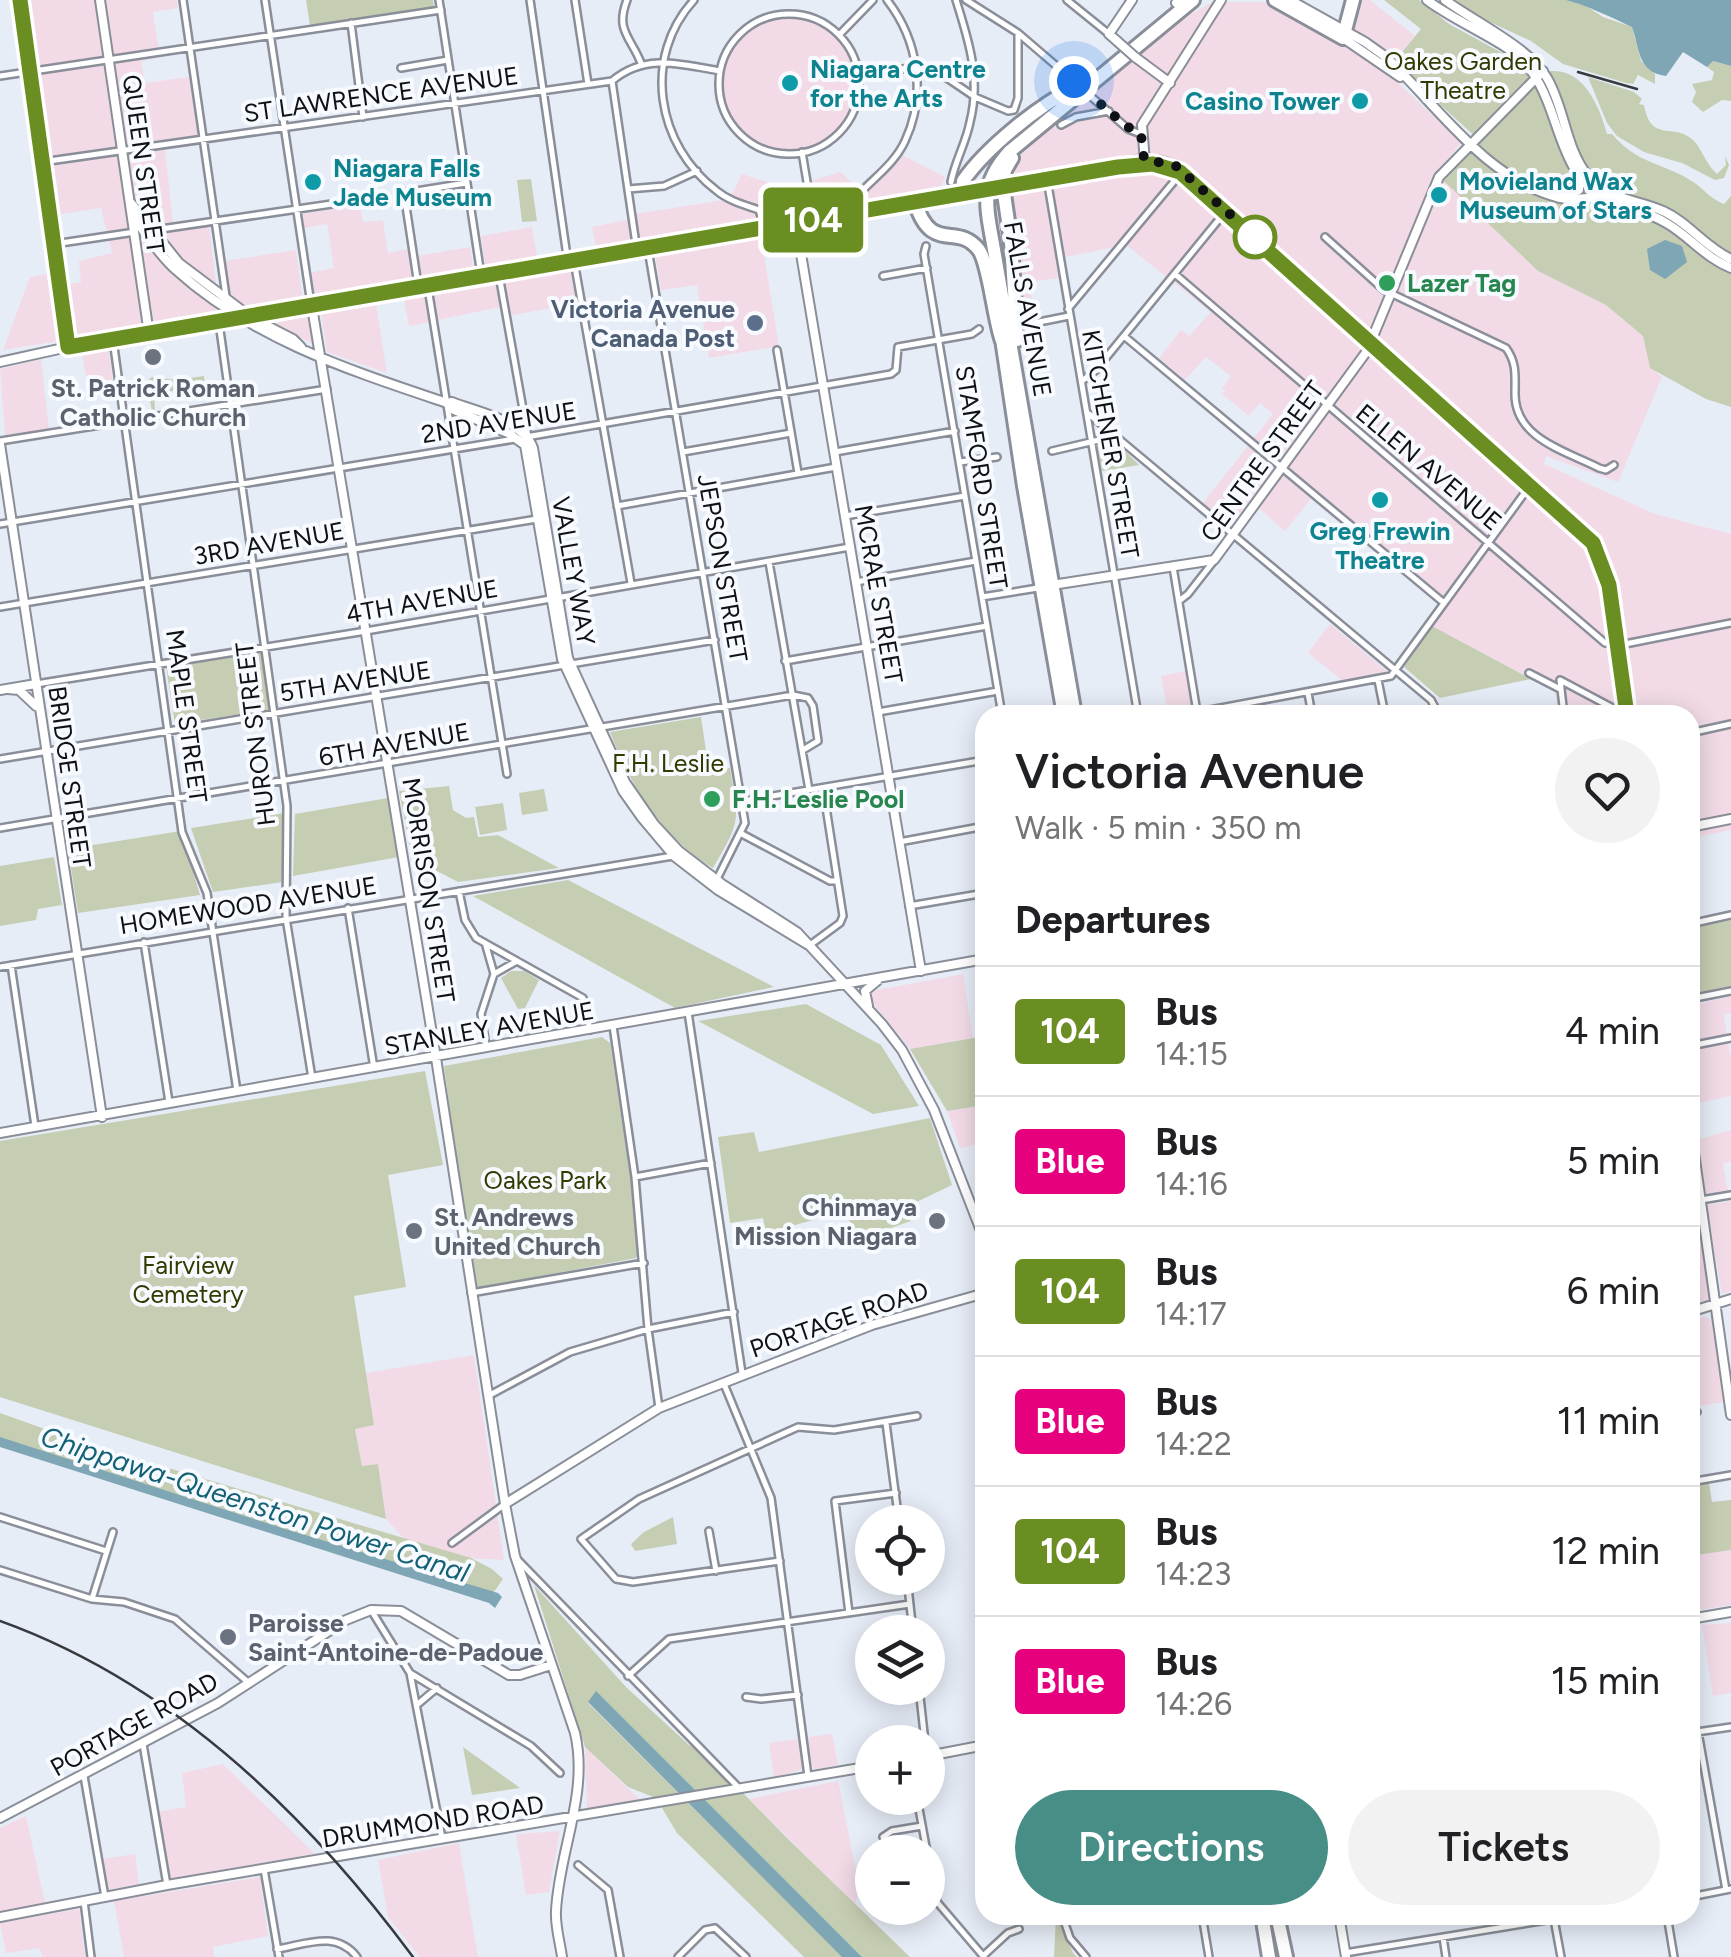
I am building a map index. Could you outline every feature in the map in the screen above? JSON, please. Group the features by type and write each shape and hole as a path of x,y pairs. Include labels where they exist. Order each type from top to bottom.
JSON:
{"highway":[{"name":"FALLS AVENUE","path":"1073,705 1002,342 982,218 984,182 1001,152 1193,0"},
{"path":"1281,1 1345,35 1353,0"},
{"name":"FALLS AVENUE","path":"1063,705 1021,397 992,244 987,191 996,167 1009,152 1178,1"},
{"path":"1021,397 1011,242 998,188 1008,162 1072,107 1079,89"},
{"path":"969,193 963,181 986,157 1056,98 1079,89"},
{"path":"915,202 922,222 932,232 962,238 978,249 1002,342"},
{"path":"1264,1925 1269,1957"},
{"path":"1279,1925 1285,1957"}],"main road":[{"name":"QUEEN STREET","path":"100,0 148,334"},
{"path":"1132,0 1113,38 1170,82"},
{"path":"1145,162 1141,134 1145,119 1224,0"},
{"path":"1427,0 1539,74 1578,176 1611,204"},
{"path":"1445,0 1526,54 1555,94 1578,160 1594,182 1616,197 1664,211 1731,259"},
{"path":"1345,35 1408,82 1507,174 1549,195 1570,200 1595,198 1663,220 1704,253 1731,268"},
{"name":"CENTRE STREET","path":"1214,560 1372,342 1424,218 1432,188 1470,142 1539,74"},
{"path":"0,359 1145,162 1166,162 1226,211 1593,543 1602,560 1625,705"},
{"path":"1549,195 1576,193 1580,186 1578,176"},
{"path":"130,204 179,263 252,318 294,340 304,350"},
{"path":"132,214 172,267 241,319 291,347 504,422 523,438"},
{"name":"MCRAE STREET","path":"796,224 921,971"},
{"path":"219,323 225,307"},
{"name":"MORRISON STREET","path":"312,307 436,1058 504,1504 514,1556 580,1760 555,1916 562,1957"},
{"name":"VALLEY WAY","path":"523,438 533,448 567,664 632,805 677,854 810,945 869,1010 902,1050 920,1080 975,1215"},
{"name":"BRIDGE STREET","path":"0,443 102,1116"},
{"path":"1047,586 1214,560"},
{"name":"4TH AVENUE","path":"4,689 36,684"},
{"path":"4,689 28,696 40,713"},
{"path":"1700,825 1731,818"},
{"name":"STANLEY AVENUE","path":"0,1133 975,962"},
{"path":"869,1010 866,990 884,977"},
{"path":"1700,1193 1731,1415"},
{"name":"PORTAGE ROAD","path":"504,1504 659,1408 913,1311 975,1296"},
{"path":"1700,1309 1731,1300"},
{"path":"371,1610 401,1612 509,1675 520,1676 551,1665"},
{"name":"PORTAGE ROAD","path":"0,1818 143,1744 249,1684 346,1620 371,1610"},
{"path":"1700,1617 1731,1612"},
{"path":"945,1753 975,1747"},
{"name":"DRUMMOND ROAD","path":"0,1917 167,1885 855,1769"},
{"path":"1340,1925 1345,1955"}],"street":[{"path":"20,0 68,347"},
{"path":"183,0 226,296"},
{"name":"MORRISON STREET","path":"265,0 312,307"},
{"path":"439,0 481,278"},
{"path":"530,0 571,262 631,584"},
{"path":"576,0 588,84"},
{"path":"626,0 621,16 624,34 642,64"},
{"path":"694,0 675,25 664,62 662,102 670,129 697,171 716,191 760,212 765,229"},
{"path":"840,34 873,0"},
{"path":"860,212 859,194 886,168 905,140 915,107 917,71 909,37 887,0"},
{"path":"951,182 975,96 972,53 956,0"},
{"path":"966,0 1018,32 1079,89 1141,134"},
{"path":"1068,0 1113,38"},
{"path":"0,76 440,10"},
{"path":"772,16 807,16 840,34 850,48 859,74 856,105 845,126 828,142 787,154 760,147 734,128 725,113 720,71 741,33 772,16"},
{"path":"351,23 363,118"},
{"path":"859,74 911,68 947,76 975,96 1008,111 1016,106 1018,32"},
{"path":"400,68 448,60"},
{"name":"ST LAWRENCE AVENUE","path":"42,162 612,81 642,64 664,62 720,71"},
{"path":"612,81 637,251"},
{"path":"1061,125 1076,117 1109,111"},
{"path":"802,152 813,220"},
{"path":"628,190 664,186 697,171"},
{"path":"1028,324 1068,313 1180,172"},
{"name":"KITCHENER STREET","path":"1047,179 1136,705"},
{"path":"466,184 404,193 447,403 507,774"},
{"path":"154,230 366,199"},
{"path":"1082,381 1096,370 1226,211"},
{"path":"54,244 135,232"},
{"path":"1325,237 1392,295 1506,348 1514,365 1516,404 1529,430 1599,468 1614,466"},
{"name":"STAMFORD STREET","path":"926,246 1000,705"},
{"name":"JEPSON STREET","path":"648,249 746,822 715,883"},
{"path":"884,276 927,268"},
{"name":"ELLEN AVENUE","path":"1175,274 1591,632 1606,643 1616,644"},
{"path":"499,275 523,438"},
{"name":"HURON STREET","path":"219,323 288,806 286,918 312,1080"},
{"name":"2ND AVENUE","path":"0,524 891,374 896,370 898,347 972,334 979,328"},
{"path":"1124,336 1444,603"},
{"name":"MAPLE STREET","path":"113,340 182,832 206,893 237,1094"},
{"path":"777,350 798,473"},
{"path":"0,443 327,389"},
{"path":"1087,412 1434,705"},
{"path":"834,452 955,430"},
{"path":"683,452 792,433"},
{"path":"1052,450 1116,436"},
{"path":"960,462 997,457"},
{"path":"617,506 837,466"},
{"path":"1239,705 1378,680 1396,671 1529,487"},
{"path":"845,516 965,496"},
{"name":"3RD AVENUE","path":"0,607 541,518"},
{"name":"4TH AVENUE","path":"36,684 366,632 850,547"},
{"name":"CENTRE STREET","path":"1179,600 1214,560"},
{"path":"769,561 808,790"},
{"path":"856,582 976,561"},
{"path":"1172,565 1197,705"},
{"path":"982,597 1047,586"},
{"path":"1616,644 1731,622"},
{"path":"785,661 987,626"},
{"name":"5TH AVENUE","path":"0,759 715,640"},
{"path":"1529,673 1560,689"},
{"path":"1378,680 1383,705"},
{"path":"1563,705 1560,680 1608,705"},
{"path":"878,712 998,691"},
{"path":"1308,693 1310,705"},
{"path":"793,695 808,698 813,706 818,741 803,750"},
{"name":"6TH AVENUE","path":"0,828 793,695"},
{"path":"1700,730 1731,724"},
{"path":"743,801 975,762"},
{"path":"810,945 840,923 843,910 822,788"},
{"path":"898,842 975,828"},
{"path":"742,834 830,881 838,880"},
{"name":"HOMEWOOD AVENUE","path":"0,967 677,854"},
{"path":"459,892 470,930 486,945 582,998 590,1030"},
{"path":"908,906 975,895"},
{"path":"348,908 374,1070"},
{"path":"1700,922 1731,915"},
{"path":"144,942 169,1105"},
{"path":"486,945 494,974 481,1014 487,1050"},
{"path":"494,974 516,961"},
{"path":"11,965 35,1128"},
{"path":"1700,997 1731,991"},
{"path":"688,1012 742,1374"},
{"path":"613,1026 635,1178 659,1408"},
{"path":"1700,1044 1731,1038"},
{"path":"635,1178 711,1163"},
{"path":"1701,1200 1731,1195"},
{"path":"471,1294 644,1263"},
{"path":"487,1397 570,1352 648,1329 734,1312"},
{"path":"723,1381 771,1498 809,1778"},
{"path":"780,1561 633,1582 616,1579 581,1540 639,1499 798,1427 834,1430 916,1416"},
{"path":"886,1422 898,1505"},
{"path":"1700,1481 1731,1476"},
{"path":"849,1613 835,1500 896,1494"},
{"name":"PORTAGE ROAD","path":"452,1542 504,1504"},
{"path":"0,1518 106,1551"},
{"path":"710,1531 716,1571"},
{"path":"92,1600 113,1532"},
{"path":"514,1556 741,1790"},
{"path":"0,1570 92,1600 124,1602 175,1619 249,1684"},
{"path":"909,1595 911,1615"},
{"path":"628,1676 669,1639 910,1604"},
{"path":"371,1610 410,1674 442,1841"},
{"path":"410,1674 531,1746 560,1773"},
{"path":"418,1704 437,1688"},
{"path":"746,1697 798,1694"},
{"path":"1700,1732 1731,1727"},
{"path":"1700,1743 1728,1890 1700,1895"},
{"path":"143,1744 167,1885"},
{"path":"84,1776 105,1898"},
{"path":"920,1815 924,1835"},
{"path":"886,1835 922,1826"},
{"path":"578,1866 608,1890 620,1957"},
{"path":"264,1869 279,1957"},
{"path":"84,1901 92,1957"},
{"path":"945,1911 984,1956 1019,1929"},
{"path":"1065,1925 1070,1938 1086,1957"},
{"path":"1204,1925 1210,1957"},
{"path":"1345,1955 1500,1925"},
{"path":"1555,1925 1560,1957"},
{"path":"1668,1925 1674,1957"},
{"path":"680,1957 706,1930 716,1928 746,1957"},
{"path":"1443,1937 1446,1957"},
{"path":"277,1949 334,1940 347,1944 357,1957"}],"shaded area":[{"path":"23,0 177,0 178,8 153,12 160,57 141,61 145,83 189,77 199,145 165,150 173,223 175,231 209,225 220,315 3,350 30,277 52,273 54,287 81,282 79,261 112,253 101,208 55,215"},
{"path":"1360,0 1370,0 1415,36 1386,71 1461,143 1437,172 1538,271 1606,305 1643,336 1650,367 1662,377 1618,482 1546,456 1544,464 1655,514 1731,534 1731,830 1700,836 1700,705 1557,705 1555,691 1432,626 1448,602 1316,493 1285,531 1250,501 1230,527 1202,504 1273,414 1260,403 1249,416 1222,394 1231,376 1206,357 1185,380 1159,358 1181,330 1189,336 1211,312 1126,245 1055,259 1059,278 1029,282 1035,316 1021,318 1008,167 1112,71 1167,27 1213,2 1264,2 1346,43 1356,25"},
{"name":"Niagara Centre for the Arts","path":"790,16 815,22 837,36 851,58 857,83 851,108 837,130 815,144 790,150 765,144 743,130 729,108 723,83 729,58 743,36 765,22"},
{"path":"902,155 945,177 938,192 597,252 592,227 636,218 635,214 724,200 742,174 770,183 801,184 840,172 867,191"},
{"path":"360,205 363,222 383,220 388,253 414,248 417,256 470,247 474,272 320,298 312,293 309,273 334,268 327,224 304,228 302,214"},
{"path":"532,227 538,262 486,271 481,236"},
{"path":"761,236 779,346 709,358 697,285 661,290 655,254"},
{"path":"296,250 303,302 251,311 230,295 225,261"},
{"path":"570,270 577,303 503,317 500,307 409,326 404,299"},
{"path":"376,304 387,373 327,352 321,313"},
{"path":"309,316 313,344 276,322"},
{"path":"108,348 113,381 87,385 82,353"},
{"path":"41,359 49,429 5,435 0,369"},
{"path":"1330,624 1388,672 1344,682 1308,653"},
{"path":"1186,671 1192,705 1166,705 1161,676"},
{"path":"963,974 973,1038 910,1049 867,996 877,990"},
{"path":"1731,996 1731,1013 1724,1015 1727,1036 1700,1043 1700,1004"},
{"path":"1727,1041 1731,1096 1700,1103 1700,1048"},
{"path":"975,1107 975,1145 960,1148 947,1111"},
{"path":"1731,1130 1731,1161 1723,1164 1728,1192 1706,1196 1700,1139"},
{"path":"1731,1201 1731,1291 1722,1294 1707,1205"},
{"path":"1700,1230 1709,1299 1700,1302"},
{"path":"1700,1318 1712,1320 1724,1402 1700,1406"},
{"path":"474,1355 504,1560 471,1558 406,1541 386,1519 378,1464 362,1466 355,1428 374,1425 366,1373"},
{"path":"1731,1550 1731,1605 1700,1610 1700,1555"},
{"path":"1731,1623 1731,1693 1713,1696 1702,1625"},
{"path":"832,1734 838,1765 815,1770 808,1737"},
{"path":"798,1739 802,1769 774,1778 769,1743"},
{"path":"585,1747 641,1801 587,1810"},
{"path":"223,1764 315,1854 168,1879 156,1812 186,1807 182,1773"},
{"path":"838,1781 855,1867 855,1905 749,1799"},
{"path":"26,1816 45,1903 0,1912 0,1828"},
{"path":"560,1831 549,1892 526,1895 516,1834"},
{"path":"459,1843 478,1957 420,1957 388,1917 378,1860"},
{"path":"135,1854 139,1884 107,1890 101,1859"},
{"path":"260,1877 268,1936 213,1947 214,1957 124,1957 114,1901"},
{"path":"79,1909 85,1957 42,1957 40,1948 6,1953 0,1923"}],"green space":[{"path":"306,0 433,0 434,7 310,26"},
{"name":"Oakes Garden Theatre","path":"1384,0 1419,0 1449,24 1515,60 1530,78 1559,71 1571,75 1590,93 1607,134 1640,157 1690,180 1724,204 1731,196 1731,407 1706,399 1650,368 1643,336 1606,305 1538,271 1444,181 1481,142 1394,62 1421,29"},
{"path":"1456,0 1581,3 1603,17 1632,27 1641,61 1655,74 1655,84 1638,75 1633,84 1626,83 1563,64 1531,41 1479,17"},
{"path":"1713,61 1731,66 1731,101 1722,100 1703,112 1692,102 1696,92 1692,84 1712,80 1714,72 1707,67"},
{"path":"1588,77 1634,92 1642,99 1639,104 1644,105 1652,124 1693,140 1717,174 1726,165 1725,156 1729,165 1724,178 1715,180 1682,163 1644,152 1617,136 1607,123"},
{"path":"531,179 537,221 522,222 517,180"},
{"path":"204,376 205,386 154,394 152,412 147,381 152,377 176,380"},
{"path":"1116,442 1139,465 1102,471 1097,445"},
{"path":"1432,626 1531,679 1440,698 1404,667"},
{"path":"263,651 273,709 175,724 166,667"},
{"name":"F.H. Leslie","path":"701,717 709,771 730,768 736,811 729,840 713,868 679,842 650,809 610,732"},
{"path":"449,786 453,810 466,818 474,817 478,837 498,835 559,868 458,882 412,858 399,791"},
{"path":"544,789 548,811 522,815 519,793"},
{"path":"388,798 399,857 293,876 295,814"},
{"path":"503,803 507,830 480,835 475,807"},
{"path":"285,813 283,882 213,892 191,828"},
{"path":"181,831 200,895 78,913 68,849"},
{"path":"54,857 62,905 38,909 36,920 0,926 0,866"},
{"path":"568,880 774,987 675,1008 473,896"},
{"path":"1731,920 1731,986 1700,992 1700,927"},
{"path":"511,971 524,971 539,980 525,1008 518,1009 501,978"},
{"path":"806,1004 881,1045 919,1106 873,1114 698,1021"},
{"name":"Oakes Park","path":"602,1037 610,1043 641,1248 636,1258 473,1289 444,1066"},
{"path":"975,1038 975,1107 947,1111 910,1049"},
{"name":"Fairview Cemetery","path":"425,1071 443,1165 388,1175 406,1287 354,1296 374,1425 355,1429 362,1466 378,1464 386,1519 0,1397 0,1141"},
{"path":"930,1118 952,1185 906,1207 911,1221 856,1240 846,1211 766,1233 763,1218 730,1223 718,1137 754,1132 759,1152"},
{"path":"0,1413 84,1443 471,1558 503,1579 491,1596 0,1439"},
{"path":"1709,1483 1712,1502 1731,1500 1731,1550 1700,1555 1700,1484"},
{"path":"673,1517 677,1544 635,1551 631,1544 644,1532"},
{"path":"534,1585 626,1687 689,1745 701,1750 855,1904 855,1925 877,1925 910,1957 862,1957 596,1692 588,1703 843,1957 804,1957 677,1833 656,1798 628,1787 585,1747"},
{"path":"463,1747 520,1788 472,1795"},
{"path":"1056,1925 1060,1925 1077,1957 1054,1957"}],"water":[{"path":"1565,0 1731,0 1731,66 1713,61 1707,67 1683,52 1666,76 1657,74 1641,58 1632,27"},
{"path":"1665,240 1682,246 1687,262 1665,279 1650,270 1647,249"},
{"name":"Chippawa-Queenston Power Canal","path":"0,1437 502,1597 495,1608 0,1447"},
{"path":"596,1691 862,1957 842,1957 588,1702"}],"railway":[{"path":"1578,72 1637,89"},
{"path":"0,1621 62,1647 121,1679 230,1758 328,1853 413,1957"}],"bus line":[{"name":"104","path":"20,0 68,347 1118,167 1153,164 1180,172 1593,543 1609,585 1626,705"}],"place":[{"name":"Niagara Centre for the Arts","path":"790,83"},
{"name":"Casino Tower","path":"1360,101"},
{"name":"Niagara Falls Jade Museum","path":"313,182"},
{"name":"Movieland Wax Museum of Stars","path":"1439,195"},
{"name":"Lazer Tag","path":"1387,283"},
{"name":"Victoria Avenue Canada Post","path":"755,323"},
{"name":"St. Patrick Roman Catholic Church","path":"153,357"},
{"name":"Greg Frewin Theatre","path":"1380,500"},
{"name":"F.H. Leslie Pool","path":"712,799"},
{"name":"Chinmaya Mission Niagara","path":"937,1221"},
{"name":"St. Andrews United Church","path":"414,1231"},
{"name":"Paroisse Saint-Antoine-de-Padoue","path":"228,1637"}],"route":[{"path":"1074,81 1126,126 1138,130 1144,159 1176,166 1260,241 1255,237"}]}
